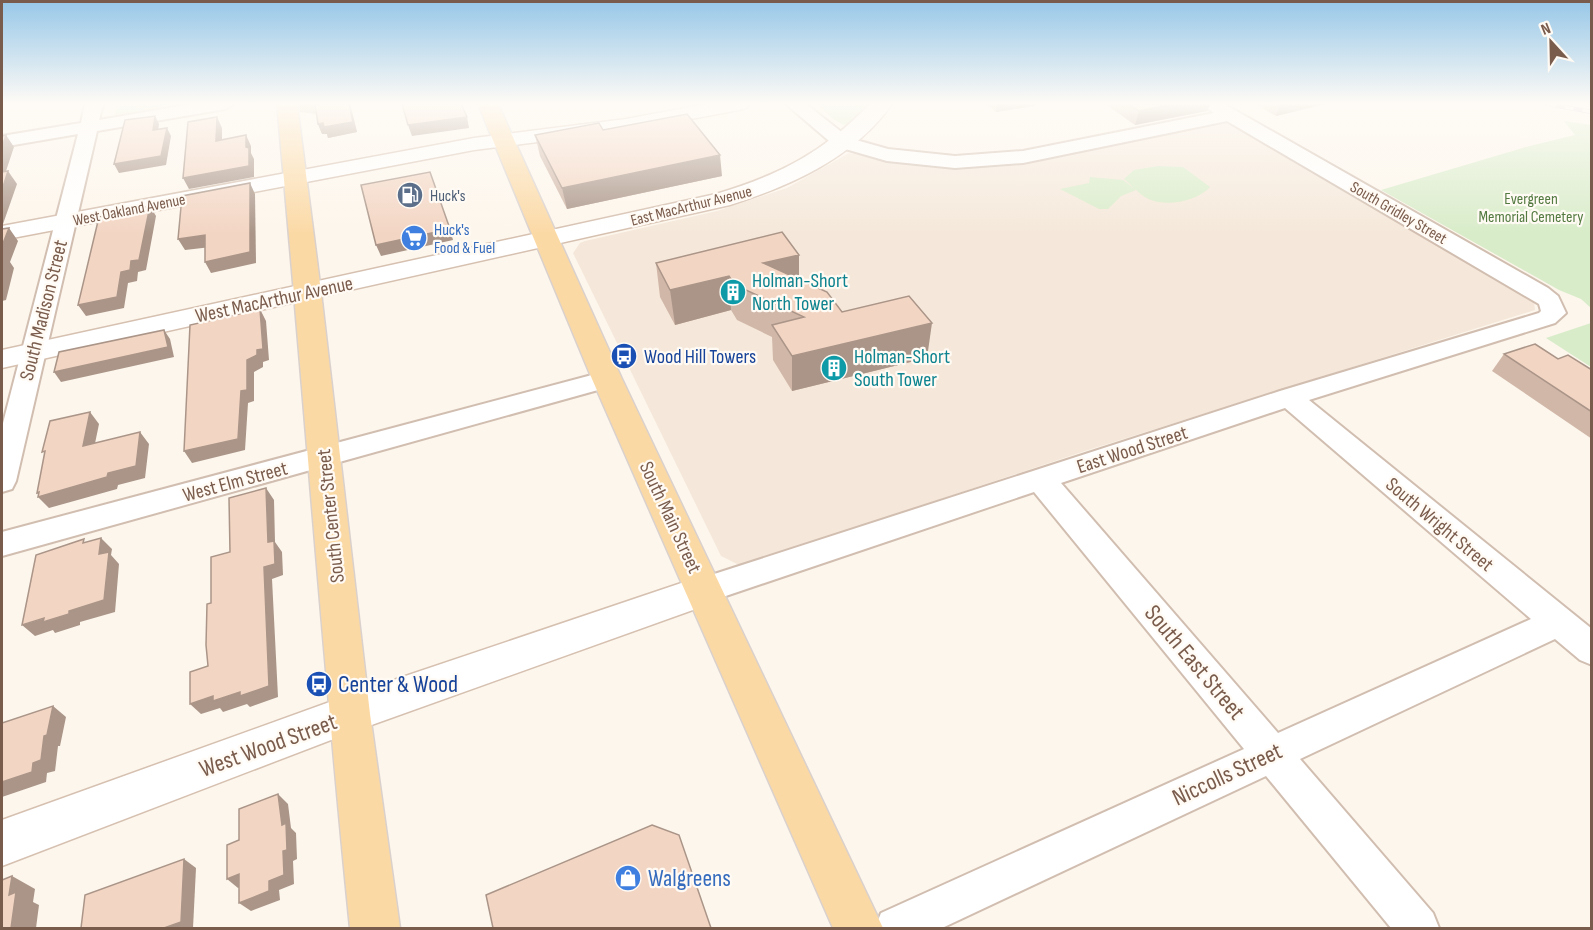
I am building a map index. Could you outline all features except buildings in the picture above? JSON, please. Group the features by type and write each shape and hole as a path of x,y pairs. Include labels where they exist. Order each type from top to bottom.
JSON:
{"main road":[{"name":"South Center Street","path":"291,147 350,714 375,928"},
{"name":"West Oakland Avenue","path":"2,233 294,172 432,147"},
{"name":"South Main Street","path":"507,147 607,379 858,928"},
{"name":"East MacArthur Avenue","path":"546,239 690,208 742,194 783,178 833,147"},
{"name":"West MacArthur Avenue","path":"2,359 546,239"},
{"name":"West Wood Street","path":"2,843 350,714 705,590"}],"street":[{"name":"South Madison Street","path":"2,481 83,147"},
{"path":"860,147 920,160 990,161 1070,147"},
{"name":"South Gridley Street","path":"1286,147 1540,293 1553,306"},
{"name":"East Wood Street","path":"705,590 1289,397 1547,318 1554,313 1553,306"},
{"name":"West Elm Street","path":"2,544 607,379"},
{"name":"South Wright Street","path":"1289,397 1592,650"},
{"name":"South East Street","path":"1040,479 1418,928"},
{"name":"Niccolls Street","path":"896,928 1558,622"}],"shaded area":[{"path":"1092,147 1274,147 1534,301 1535,310 1085,451 743,565 721,556 573,253 580,243 585,241 717,211 787,188 849,153 912,164 991,167"}],"green space":[{"name":"Evergreen Memorial Cemetery","path":"1525,147 1591,147 1591,308 1581,299 1559,290 1381,190"},
{"path":"1158,166 1183,167 1210,187 1191,199 1167,203 1148,199 1124,179 1134,170"},
{"path":"1090,177 1123,180 1136,190 1121,196 1108,209 1099,209 1060,189 1089,183"},
{"path":"1591,323 1591,367 1546,338"}],"place":[{"name":"Huck's","path":"410,195"},
{"name":"Huck's Food & Fuel","path":"414,238"},
{"name":"Holman-Short North Tower","path":"733,292"},
{"name":"Wood Hill Towers","path":"624,356"},
{"name":"Holman-Short South Tower","path":"834,368"},
{"name":"Center & Wood","path":"319,684"},
{"name":"Walgreens","path":"628,878"}]}
